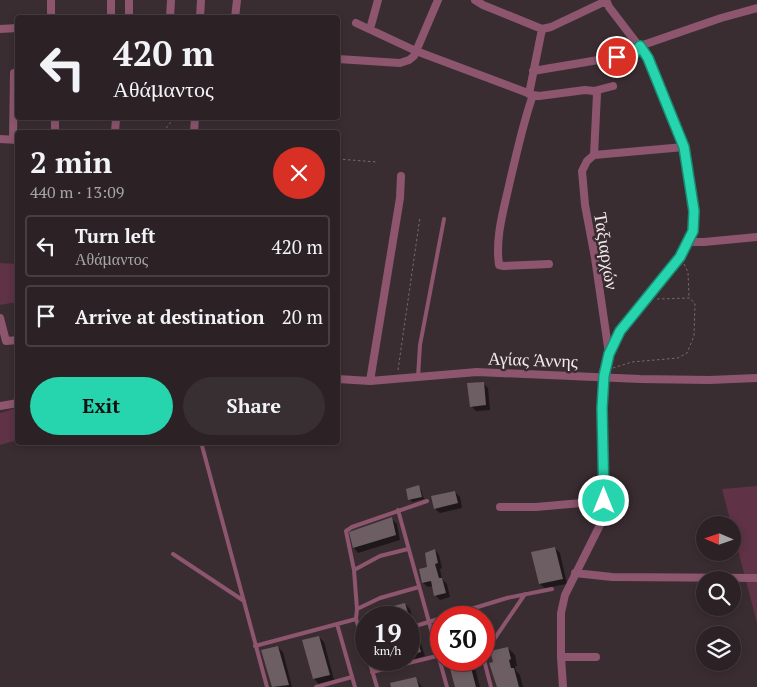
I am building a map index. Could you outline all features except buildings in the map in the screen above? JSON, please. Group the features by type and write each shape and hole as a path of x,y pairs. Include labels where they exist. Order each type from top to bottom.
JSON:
{"street":[{"path":"51,0 51,15"},
{"path":"111,0 111,15"},
{"path":"129,15 130,0"},
{"path":"170,0 170,15"},
{"path":"200,15 201,0"},
{"path":"235,15 237,0"},
{"path":"370,29 378,0"},
{"path":"340,59 400,63 409,60 416,51 438,0"},
{"path":"475,0 542,29 551,27 606,0 608,7 648,58 684,147 694,211 693,231 680,257 620,331 609,354 602,408 604,517 565,595 561,613 561,656 564,687"},
{"path":"533,72 634,54 640,46 713,20 757,8"},
{"path":"356,23 416,51 531,94 594,91 613,86"},
{"path":"0,29 15,28"},
{"path":"542,29 533,72 531,94 498,234 497,253 499,265 548,264"},
{"path":"0,138 15,139 14,73"},
{"path":"594,91 596,94 594,155 684,147"},
{"name":"Ταξιαρχών","path":"594,155 587,161 582,172 585,205 609,354"},
{"path":"370,380 402,176"},
{"path":"688,242 757,236"},
{"path":"0,318 6,341 15,340"},
{"name":"Αγίας Άννης","path":"340,379 370,380 477,372 605,374 709,380 757,378"},
{"path":"0,406 15,404"},
{"path":"500,507 510,508 604,501"},
{"path":"575,574 595,577 757,578"},
{"path":"561,656 596,656"}],"lane":[{"path":"418,377 420,345 444,219"},
{"path":"202,445 267,687"},
{"path":"357,606 354,570 346,531 352,527 427,501"},
{"path":"398,510 430,627"},
{"path":"354,570 380,556 408,549"},
{"path":"173,554 244,601"},
{"path":"363,606 380,598 419,587"},
{"path":"420,624 507,598 552,589"},
{"path":"495,638 525,594"},
{"path":"256,646 355,619"},
{"path":"337,624 355,687"},
{"path":"376,687 372,672 430,658"},
{"path":"443,671 447,687"},
{"path":"487,671 491,687"},
{"path":"316,687 352,677"}],"path":[{"path":"164,130 172,120"},
{"path":"340,159 377,162"},
{"path":"396,378 420,217"},
{"path":"605,374 632,362 678,358 687,353 694,336 695,304 690,298 688,272 680,257"},
{"path":"645,299 690,298"}],"shaded area":[{"path":"0,263 15,264 15,302 0,305"},
{"path":"15,409 15,441 0,445 0,413"},
{"path":"757,486 757,623 741,561 741,516 729,516 722,489"}],"route":[{"path":"604,501 602,408 604,376 609,354 620,331 680,257 693,231 694,211 684,147 648,58 640,46 634,54 617,57"}]}
